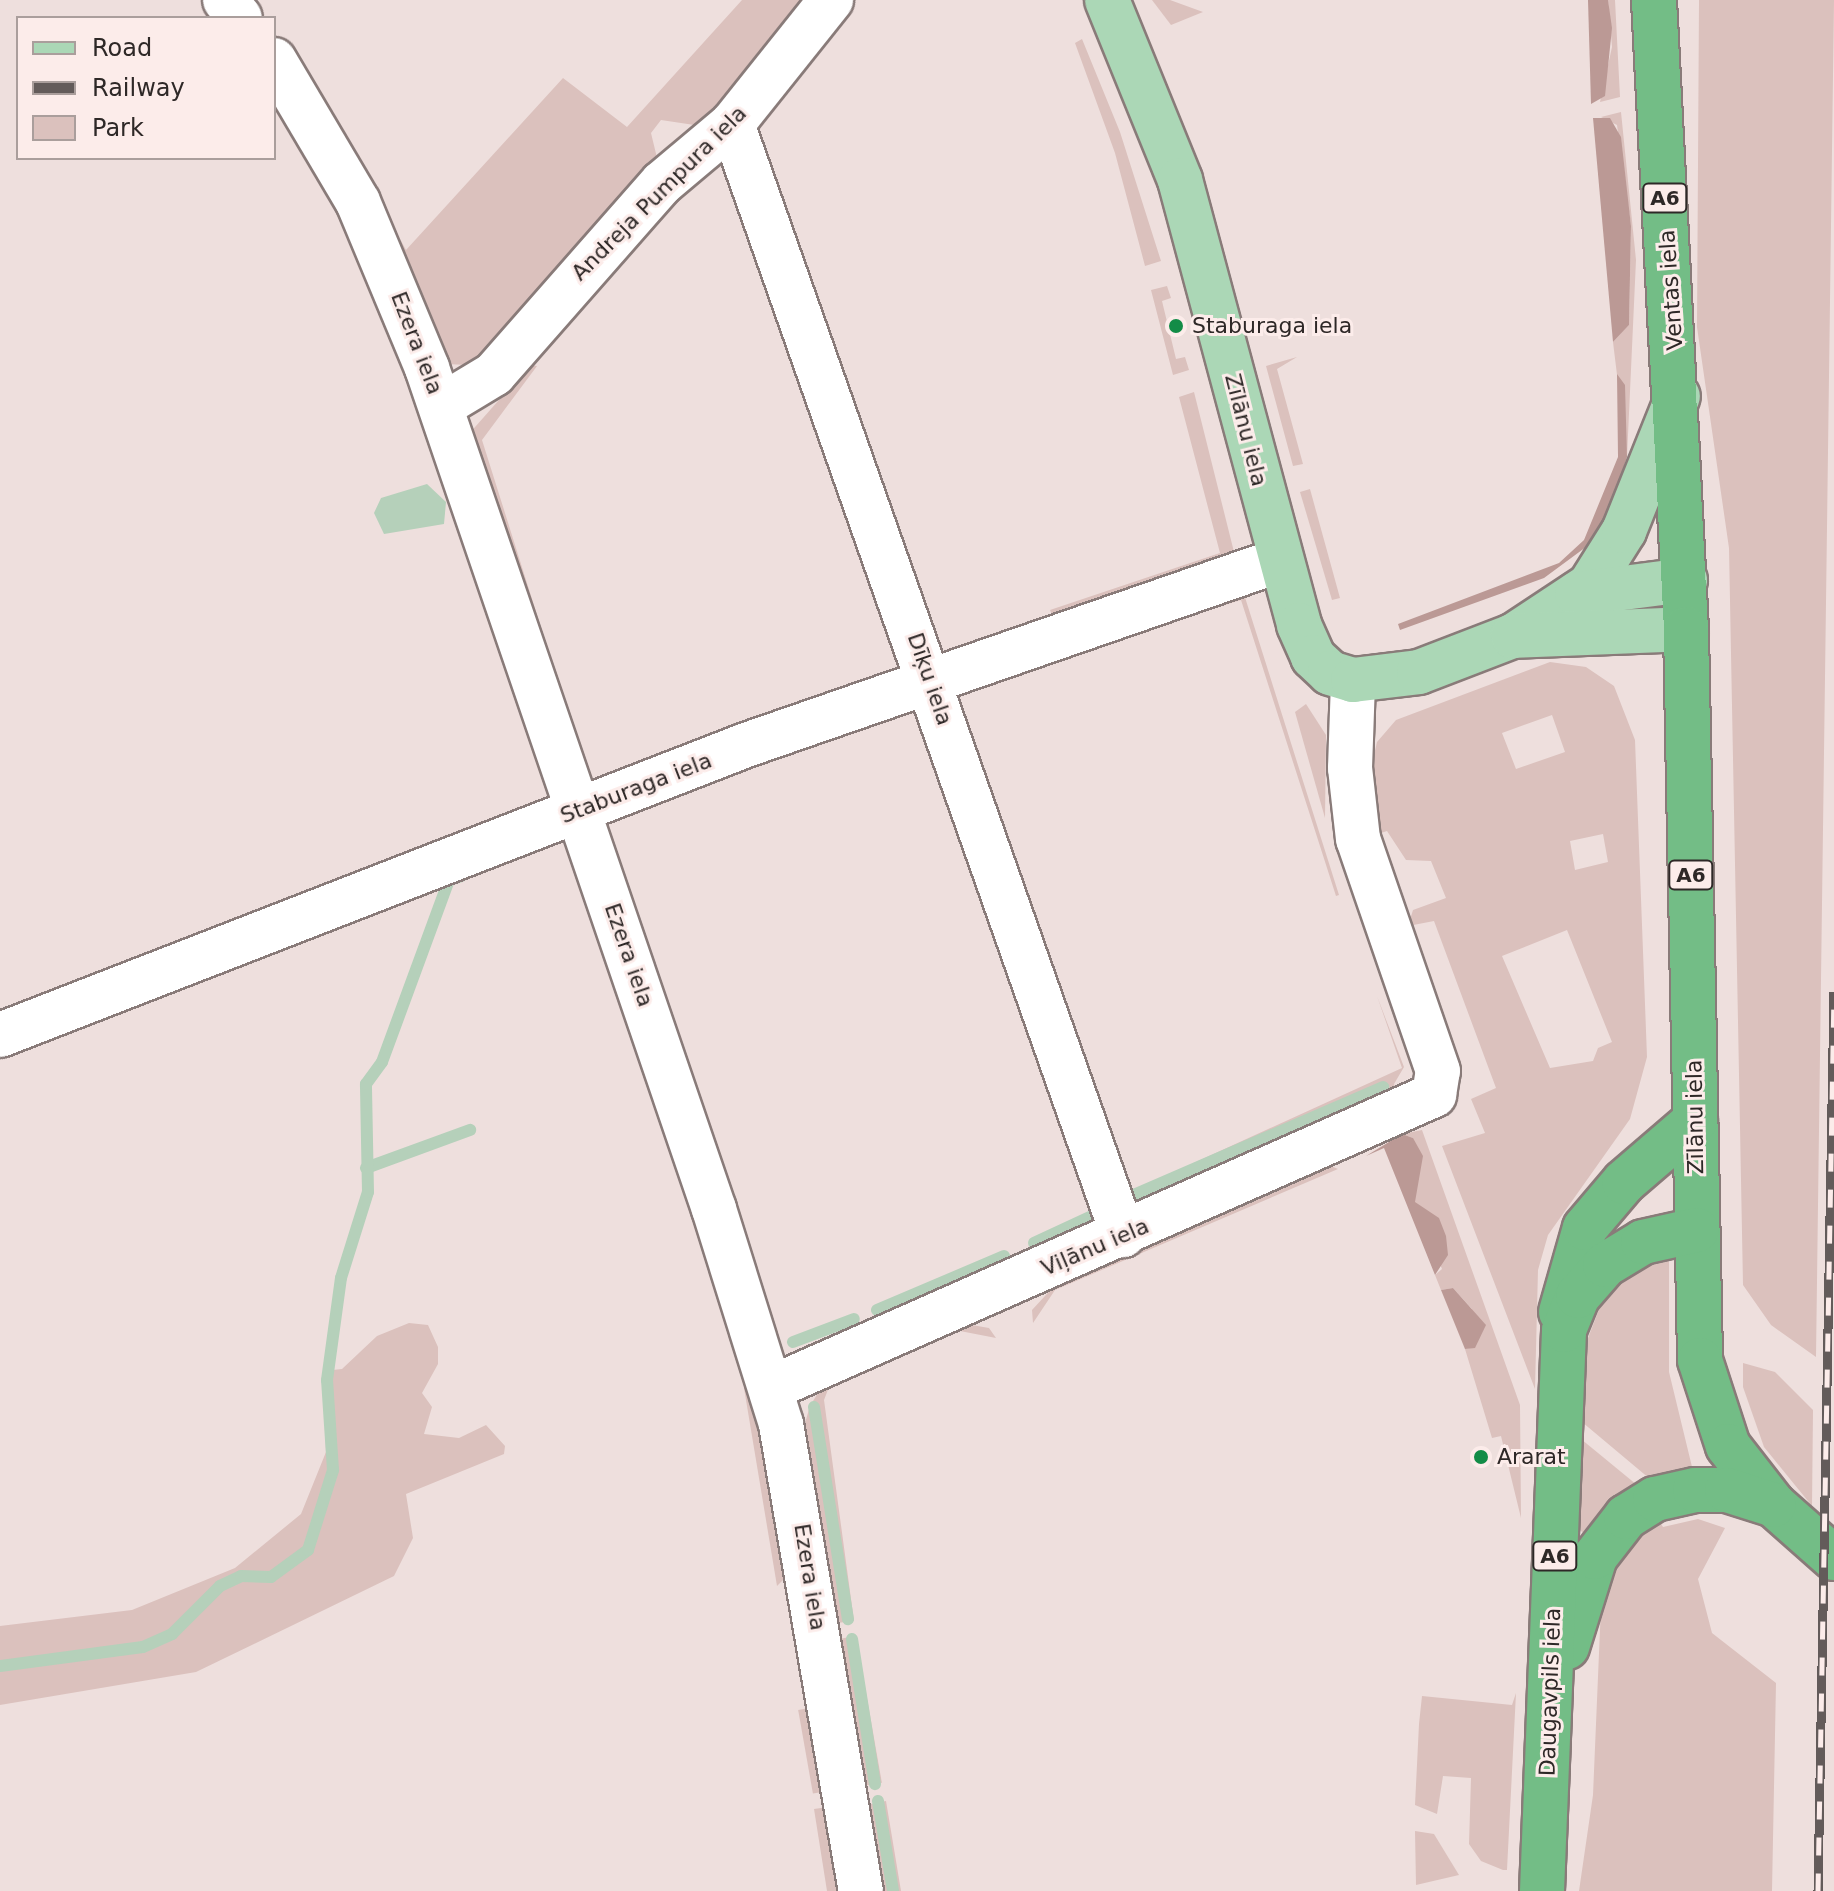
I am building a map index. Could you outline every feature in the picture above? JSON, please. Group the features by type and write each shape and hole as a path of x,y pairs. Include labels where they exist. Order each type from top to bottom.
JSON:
{"highway":[{"name":"Ventas iela","path":"1654,0 1678,396 1685,580"},
{"name":"Zīlānu iela","path":"1685,580 1700,1360 1709,1404 1728,1446 1774,1505 1834,1558"},
{"name":"Daugavpils iela","path":"1542,1891 1564,1284 1585,1228 1624,1182 1695,1121"},
{"name":"Daugavpils iela","path":"1562,1349 1578,1296 1605,1265 1643,1242 1697,1230"},
{"name":"A6","path":"1550,1703 1595,1557 1626,1517 1655,1499 1695,1490 1727,1490 1774,1505"}],"main road":[{"name":"Zīlānu iela","path":"1107,0 1184,194 1280,560 1313,657 1353,680"},
{"name":"A6","path":"1577,594 1619,542 1678,396"},
{"path":"1353,680 1419,672 1513,636 1577,594 1685,580"},
{"path":"1513,636 1686,629"}],"street":[{"path":"225,0 238,16"},
{"name":"Andreja Pumpura iela","path":"441,406 494,374 662,183 732,124 831,0"},
{"name":"Ezera iela","path":"276,63 358,202 441,406 580,809 771,1388 798,1504 861,1891"},
{"name":"Dīķu iela","path":"732,124 930,677 1123,1235"},
{"name":"Staburaga iela","path":"0,1035 580,809 930,677 1280,560"},
{"name":"Viļānu iela","path":"771,1388 1420,1106 1437,1090 1438,1071 1358,839 1350,768 1353,680"}],"green space":[{"path":"742,0 815,0 701,126 661,120 651,133 658,162 499,346 469,365 445,364 400,239 406,250 563,78 627,127"},
{"path":"1152,0 1170,0 1203,12 1171,25"},
{"path":"1608,0 1615,0 1620,97 1600,102 1612,47"},
{"path":"1699,0 1834,0 1816,1357 1771,1325 1743,1285 1729,548 1697,327"},
{"path":"1082,39 1120,132 1161,261 1145,266 1115,153 1075,43"},
{"path":"1621,112 1636,260 1627,457 1613,342 1629,325 1631,226 1617,125 1601,117"},
{"path":"1167,286 1171,298 1162,301 1176,359 1185,357 1189,370 1173,375 1151,290"},
{"path":"1297,357 1277,369 1303,464 1293,466 1266,366"},
{"path":"530,365 537,366 482,440 555,672 542,677 468,435"},
{"path":"1194,392 1235,556 1053,617 1050,610 1220,553 1179,397"},
{"path":"1310,489 1340,598 1332,600 1300,492"},
{"path":"1243,591 1339,895 1336,896 1241,600 1189,616 1186,608"},
{"path":"1550,662 1586,667 1614,686 1635,740 1647,1057 1630,1119 1548,1235 1538,1270 1535,1389 1442,1146 1485,1133 1471,1099 1496,1088 1434,921 1408,926 1413,910 1446,898 1431,861 1406,860 1387,831 1378,834 1371,768 1377,742 1396,720","holes":["1552,715 1565,752 1516,769 1502,733","1603,834 1608,862 1575,870 1570,841","1567,930 1612,1042 1598,1048 1593,1061 1550,1068 1502,956"]},
{"path":"1306,704 1326,735 1325,818 1295,712"},
{"path":"1377,996 1404,1067 1394,1084 1398,1094 1134,1206 1126,1194 1402,1068"},
{"path":"1422,1130 1520,1405 1521,1518 1501,1436 1492,1438 1465,1349 1475,1347 1472,1309 1453,1288 1441,1290 1435,1275 1442,1269 1414,1202 1413,1138 1402,1134"},
{"path":"1331,1166 1338,1169 1055,1290 1033,1323 1032,1310 1057,1283"},
{"path":"1669,1252 1669,1372 1693,1471 1650,1479 1582,1422 1585,1346 1608,1286"},
{"path":"409,1323 428,1325 438,1347 438,1364 422,1393 432,1407 424,1434 459,1438 486,1425 505,1446 504,1454 406,1494 413,1538 394,1576 196,1672 0,1705 0,1626 132,1610 235,1568 301,1514 326,1452 323,1371 342,1369 377,1336"},
{"path":"966,1324 989,1328 996,1338 960,1331 829,1387 824,1400 854,1621 837,1623 803,1430 810,1406 821,1388"},
{"path":"1743,1363 1775,1372 1813,1410 1812,1506 1764,1447 1743,1387"},
{"path":"752,1386 786,1577 777,1586 744,1388"},
{"path":"1581,1439 1637,1485 1585,1535 1579,1529"},
{"path":"1658,1519 1663,1527 1698,1519 1725,1528 1698,1579 1712,1633 1776,1683 1772,1891 1579,1891 1593,1795 1602,1582 1634,1534"},
{"path":"856,1636 882,1783 863,1786 837,1639"},
{"path":"1516,1693 1507,1870 1503,1870 1481,1861 1469,1844 1471,1778 1443,1776 1437,1814 1415,1805 1419,1724 1422,1696 1512,1705"},
{"path":"809,1708 824,1792 813,1794 798,1710"},
{"path":"886,1801 901,1891 872,1891 867,1805"},
{"path":"828,1807 847,1891 827,1891 814,1809"},
{"path":"1415,1831 1434,1834 1459,1875 1416,1885"}],"shaded area":[{"path":"1588,0 1608,0 1612,28 1605,96 1591,104"},
{"path":"1593,118 1610,118 1621,137 1631,226 1629,325 1613,342"},
{"path":"1617,374 1625,385 1627,457 1609,512 1586,547 1544,578 1400,630 1398,624 1559,563 1584,540 1618,457"},
{"path":"427,484 446,502 444,524 384,534 374,513 381,498"},
{"path":"1402,1134 1413,1138 1423,1156 1415,1202 1439,1218 1446,1236 1448,1255 1435,1275 1384,1148 1366,1156"},
{"path":"1453,1288 1486,1325 1475,1348 1465,1349 1441,1290"}],"waterway":[{"path":"0,1666 143,1647 172,1634 220,1586 241,1576 271,1577 308,1550 333,1470 327,1380 341,1278 368,1192 366,1084 382,1062 449,880 461,876"},
{"path":"1129,1197 1383,1087"},
{"path":"366,1168 470,1130"},
{"path":"1034,1243 1094,1215"},
{"path":"877,1310 1004,1256"},
{"path":"793,1342 854,1319"},
{"path":"814,1407 848,1619"},
{"path":"852,1639 875,1784"},
{"path":"878,1801 893,1891"}],"railway":[{"path":"1818,1891 1834,991"}],"place":[{"name":"Staburaga iela","path":"1176,326"},
{"name":"Ararat","path":"1481,1457"}]}
